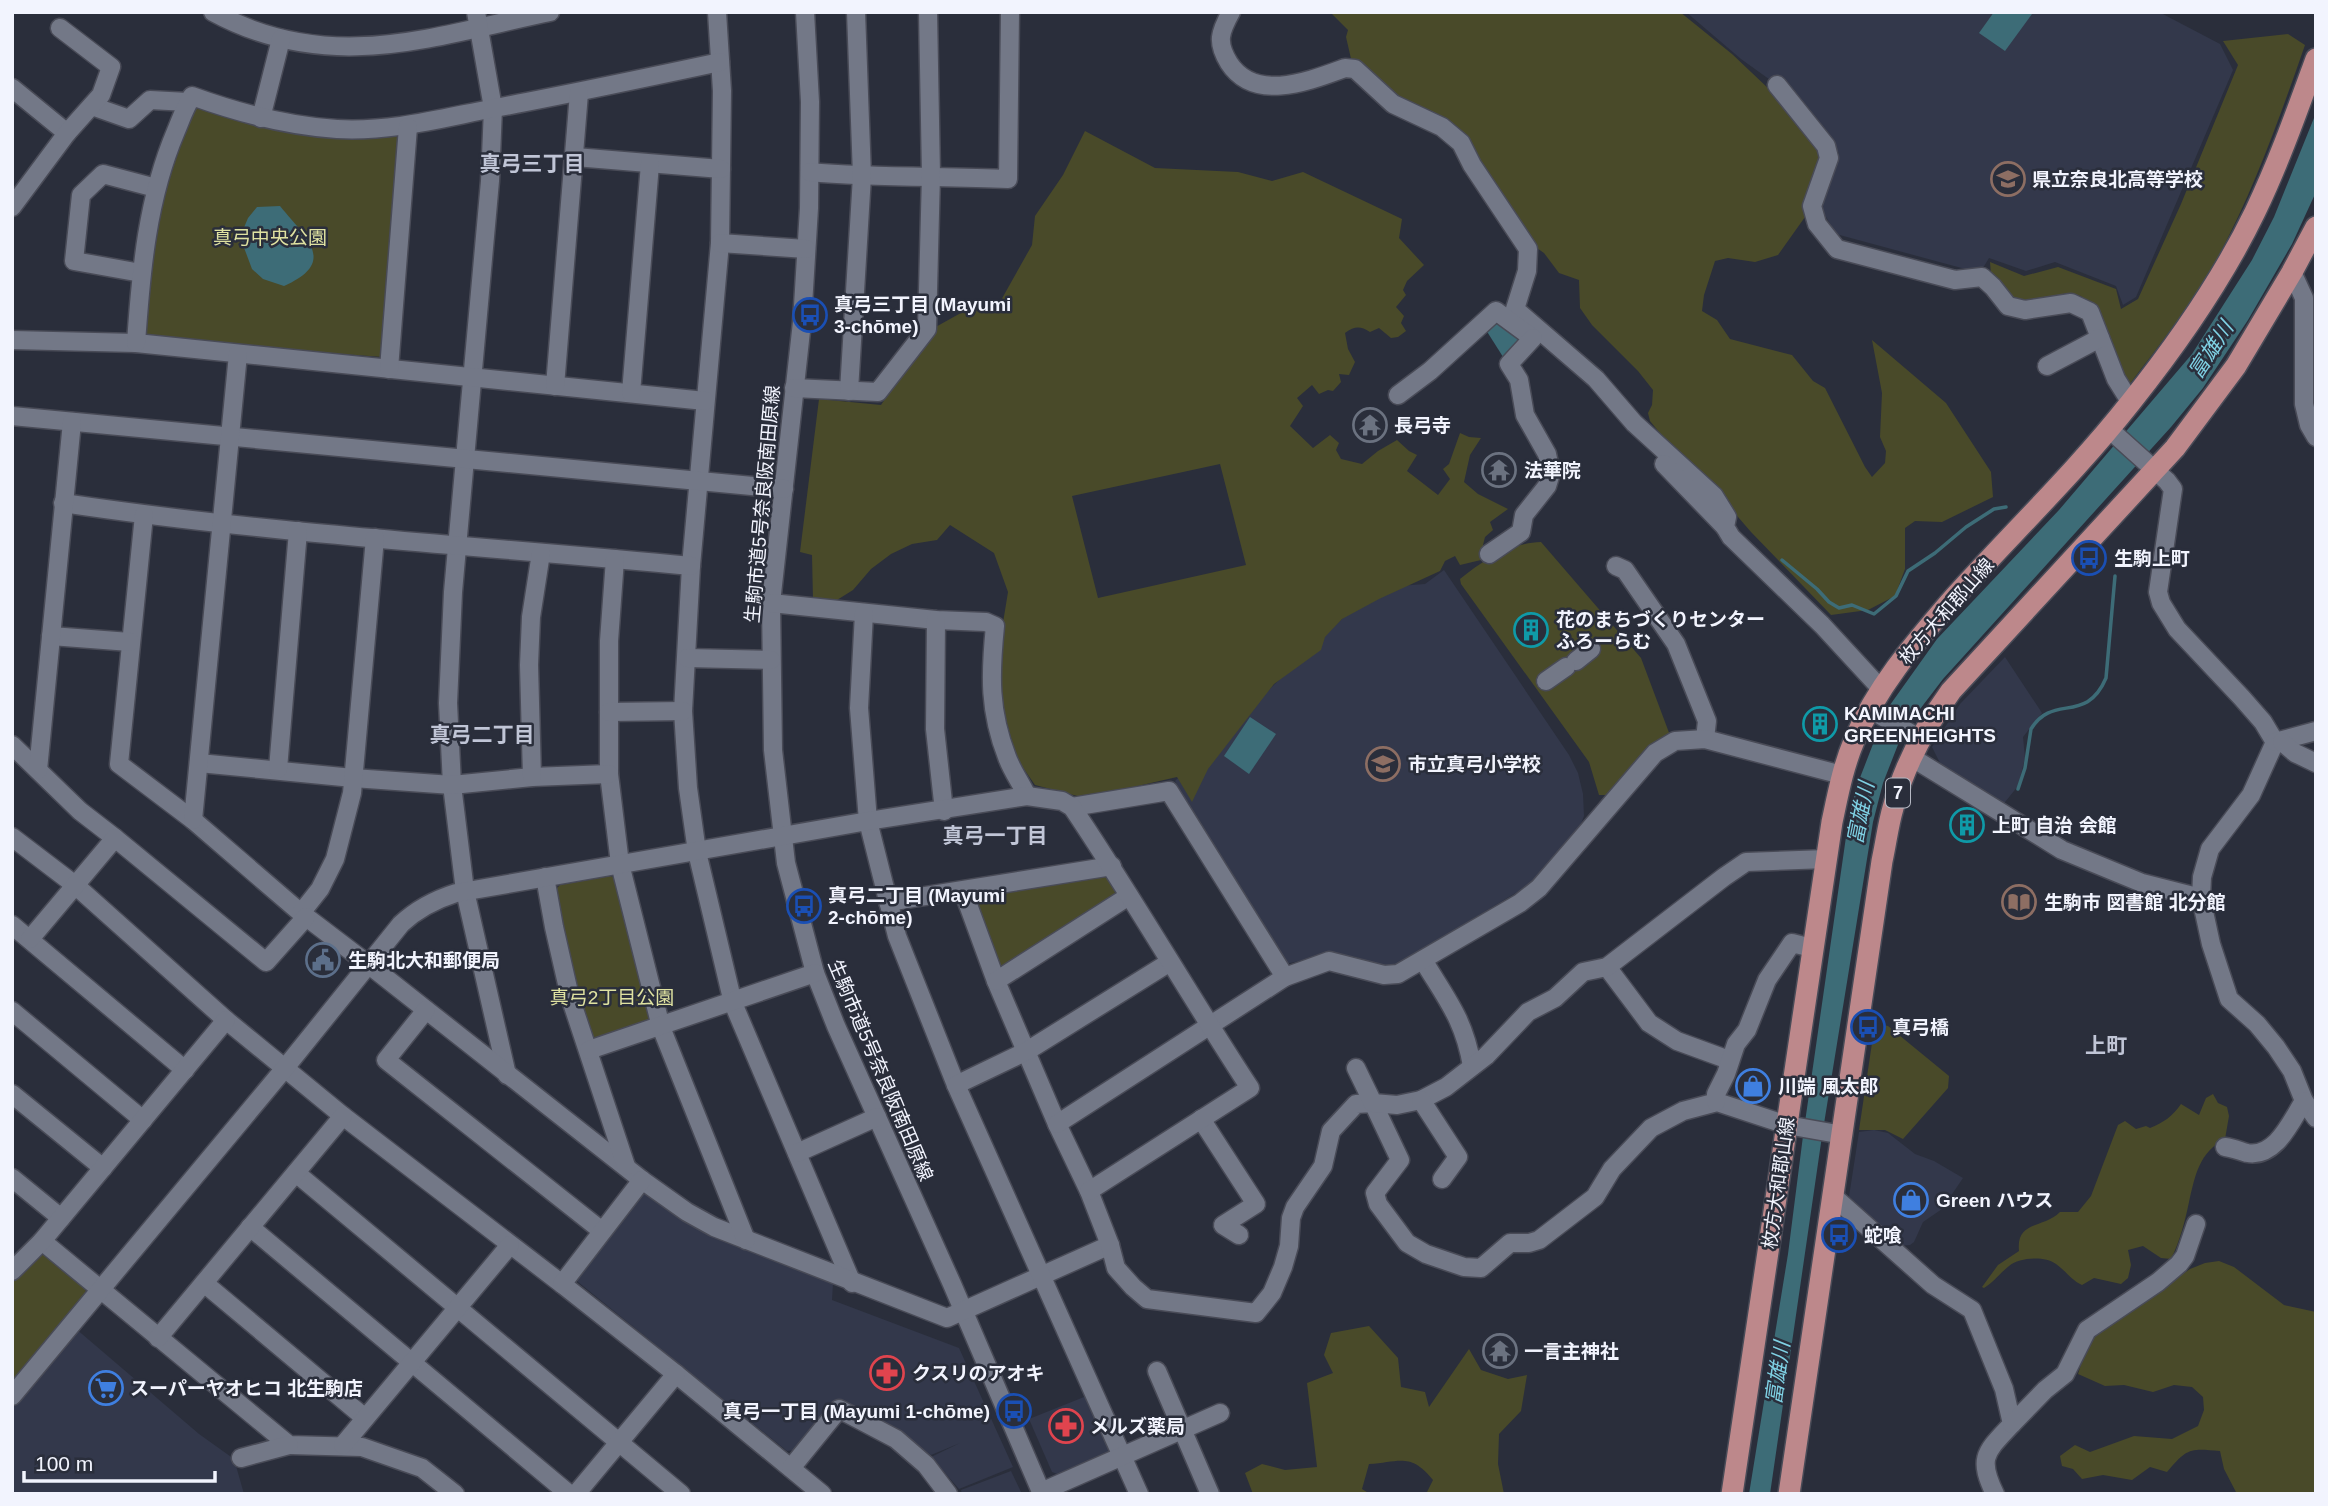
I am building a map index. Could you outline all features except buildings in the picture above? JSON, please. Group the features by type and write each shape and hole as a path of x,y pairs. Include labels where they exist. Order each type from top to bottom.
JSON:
{"main road":[{"name":"枚方大和郡山線","path":"1732,1494 1812,948 1842,775 1855,739 1870,709 1905,654 2109,429 2189,325 2223,271 2255,212 2287,138 2316,59"},
{"name":"7","path":"1789,1494 1835,1197 1882,861 1893,807 1916,748 1951,691 2155,471 2206,408 2236,366 2316,227"}],"street":[{"path":"212,12 232,17 263,35 340,47 369,47 477,20 550,12"},
{"path":"717,12 720,62 720,243 691,566 683,711 688,788 697,852 733,1003 852,1283"},
{"name":"生駒市道5号奈良阪南田原線","path":"805,12 810,172 802,322 771,603 773,750 782,837 792,891 816,973 836,1026 964,1311 1041,1493"},
{"path":"849,391 862,176 856,12"},
{"path":"794,387 878,392 927,330 930,175 928,12"},
{"path":"810,172 862,176 930,175 1008,179 1010,12"},
{"path":"1231,12 1219,36 1223,53 1238,74 1250,83 1283,87 1345,68 1355,69 1392,104 1442,127 1461,143 1508,223 1528,249 1527,271 1515,309 1596,379 1634,423 1714,495 1727,517 1725,527"},
{"path":"477,20 493,108 491,181 448,646 448,716 452,785 465,891 507,1075"},
{"path":"15,198 101,95 111,66 60,28"},
{"path":"261,118 281,39"},
{"path":"136,343 141,273 156,188 170,145 191,96 261,118 335,129 408,127 720,62"},
{"path":"1777,85 1826,146 1829,158 1812,206 1816,224 1837,249 1955,279 1982,277 2007,306 2025,310 2071,303 2090,312 2116,379 2131,403"},
{"path":"12,88 67,133"},
{"path":"555,386 579,93"},
{"path":"92,106 129,119 150,100 188,102"},
{"path":"388,369 408,127"},
{"path":"575,157 721,169"},
{"path":"631,393 650,164"},
{"path":"141,273 74,261 81,195 103,174 156,188"},
{"path":"720,243 806,248"},
{"path":"2292,272 2304,298 2304,404 2309,425 2316,437"},
{"path":"1398,395 1430,371 1496,311 1534,338 1587,386 1725,527 1731,537 1822,625 1882,690"},
{"path":"1489,554 1521,532 1524,515 1547,486 1551,473 1547,454 1525,415 1519,380 1509,364 1534,338"},
{"path":"2047,366 2100,338"},
{"path":"12,340 136,343 705,401"},
{"path":"192,820 238,354"},
{"path":"12,416 784,489"},
{"path":"38,770 72,422"},
{"path":"2109,429 2173,489 2158,592 2161,603 2177,629 2279,742 2316,763"},
{"path":"63,503 144,515 298,531 691,566"},
{"path":"144,515 119,764 192,820 304,915 642,1180 687,1212 714,1227 947,1318 1110,1245"},
{"path":"278,769 298,531"},
{"path":"12,745 80,811 266,962 304,915 320,889 335,859 342,837 353,778 376,538"},
{"path":"532,777 529,665 531,617 541,553"},
{"path":"615,559 608,641 609,774 620,864 661,1027 746,1240"},
{"path":"1616,566 1625,570 1676,644 1707,721 1705,739"},
{"path":"771,603 936,620 986,622 995,626 990,675 992,706 1007,760 1027,796"},
{"path":"864,613 859,708 868,821 897,936 956,1085 1139,1494"},
{"path":"936,620 935,729 944,811"},
{"path":"51,636 130,642"},
{"path":"1546,681 1591,649"},
{"path":"687,658 771,660"},
{"path":"1870,709 1916,748 2062,850 2141,883 2200,898"},
{"path":"609,712 683,711"},
{"path":"2316,731 2279,742 2251,795 2210,849 2202,877 2200,898 2211,944 2229,999 2257,1024 2276,1047 2292,1071 2304,1101 2316,1118"},
{"path":"1057,1124 1284,977 1329,961 1384,975 1398,974 1520,903 1539,888 1655,753 1675,741 1705,739 1842,775"},
{"path":"199,763 452,785 532,777 609,774"},
{"path":"1072,807 1169,791 1284,977"},
{"path":"12,1396 412,913 443,897 465,891 1027,796 1062,801 1072,807 1112,866 1250,1088 1089,1191"},
{"path":"12,837 75,885 226,1020 343,1116 562,1284 822,1494"},
{"path":"30,939 115,838"},
{"path":"963,891 996,981 1057,1124 1089,1191 1116,1268 1147,1299 1256,1313 1272,1293 1283,1267 1289,1246 1291,1218 1295,1207 1323,1166 1331,1131 1356,1104 1397,1105 1421,1100 1446,1087 1486,1056 1528,1012 1555,998 1583,972 1607,967 1746,862 1827,859"},
{"path":"888,902 1112,866"},
{"path":"545,877 570,997 626,1166"},
{"path":"996,981 1129,896"},
{"path":"12,925 185,1070"},
{"path":"1716,1102 1716,1094 1726,1074 1735,1044 1746,1030 1767,980 1792,943 1812,948"},
{"path":"1423,960 1458,1014 1472,1066"},
{"path":"956,1085 1027,1051 1170,962"},
{"path":"1607,967 1649,1023 1677,1041 1729,1060"},
{"path":"589,1050 816,973"},
{"path":"426,1010 386,1060 602,1231"},
{"path":"12,1011 143,1120"},
{"path":"13,1267 42,1241 226,1020"},
{"path":"1356,1068 1400,1160 1375,1193 1378,1204 1407,1243 1426,1254 1464,1267 1481,1268 1510,1243 1539,1240 1595,1197 1612,1169 1651,1128 1683,1111 1716,1102 1787,1125 1843,1135"},
{"path":"12,1094 103,1168"},
{"path":"1421,1100 1458,1157 1442,1179"},
{"path":"2225,1147 2248,1153 2261,1153 2271,1148 2304,1101"},
{"path":"158,1338 343,1116"},
{"path":"797,1153 877,1118"},
{"path":"1201,1119 1256,1204 1223,1225 1239,1235"},
{"path":"296,1173 681,1494"},
{"path":"12,1178 61,1218"},
{"path":"562,1284 642,1180"},
{"path":"1835,1197 1933,1285 1972,1310 2004,1389 2012,1424"},
{"path":"1994,1494 1985,1473 1986,1455 2045,1390 2065,1374 2087,1330 2158,1282 2179,1264 2185,1256 2196,1224"},
{"path":"250,1227 569,1494"},
{"path":"42,1241 289,1445"},
{"path":"343,1445 510,1245"},
{"path":"204,1283 365,1418"},
{"path":"1157,1371 1210,1494"},
{"path":"576,1494 676,1374"},
{"path":"791,1468 839,1409 896,1439 926,1465 948,1494"},
{"path":"1041,1493 1122,1454 1220,1413"},
{"path":"241,1458 289,1445 362,1447 422,1468 455,1494"}],"shaded area":[{"name":"県立奈良北高等学校","path":"1686,12 2159,12 2220,44 2233,70 2136,297 2123,305 2116,286 2055,262 2026,271 1989,258 1980,273 1836,234 1819,205 1839,153 1784,90 1741,59"},
{"name":"市立真弓小学校","path":"1444,570 1569,755 1578,773 1583,794 1584,816 1579,829 1529,885 1398,964 1381,966 1356,957 1334,954 1285,964 1175,781 1374,588 1425,584"},
{"path":"2005,657 2042,713 2023,737 2025,758 2018,786 2001,807 1942,767 1932,747 1960,704"},
{"path":"1874,1130 1888,1133 1915,1154 1934,1161 1963,1178 1942,1209 1923,1222 1910,1245 1899,1246 1848,1203 1859,1132"},
{"path":"647,1191 693,1227 833,1283 832,1300 959,1348 1013,1467 959,1489 931,1457 960,1443 931,1455 901,1433 838,1399 797,1450 787,1451 578,1282 575,1272 637,1192"},
{"path":"75,1328 199,1434 234,1459 244,1494 12,1492 12,1404"},
{"path":"1089,1395 1112,1446 1108,1455 1060,1475 1052,1472 1029,1419"},
{"path":"1011,1471 1022,1494 962,1494 961,1490"}],"green space":[{"path":"1330,12 1680,12 1732,54 1770,90 1822,151 1825,160 1805,198 1805,217 1778,255 1755,262 1728,258 1715,261 1702,311 1717,320 1730,339 1792,355 1813,381 1825,388 1872,477 1885,463 1886,451 1880,437 1882,393 1872,340 1946,403 1991,472 1993,497 1942,522 1915,521 1905,528 1905,569 1895,596 1868,610 1831,615 1751,532 1713,488 1678,456 1673,445 1650,421 1648,413 1652,405 1653,390 1592,325 1580,308 1579,280 1559,273 1544,253 1531,244 1460,150 1396,102 1370,77 1371,70 1352,63 1346,37 1348,30"},
{"path":"2288,34 2305,45 2243,206 2198,291 2129,385 2116,366 2096,309 2081,296 2066,293 2038,304 2015,304 1991,275 1990,262 2024,276 2058,267 2116,289 2121,309 2138,299 2181,204 2238,65 2223,41"},
{"name":"真弓中央公園","path":"193,105 401,134 383,357 143,340 154,228"},
{"path":"1085,131 1155,168 1238,172 1272,181 1303,172 1402,219 1399,238 1424,265 1407,281 1403,290 1406,295 1396,307 1404,316 1401,323 1406,331 1391,338 1379,328 1370,332 1355,328 1345,333 1348,349 1355,362 1349,375 1339,374 1341,382 1333,391 1319,394 1312,385 1297,398 1303,406 1290,426 1313,448 1330,435 1339,443 1336,450 1341,459 1362,464 1397,440 1417,455 1407,471 1438,495 1450,479 1443,469 1449,464 1460,433 1481,438 1470,455 1464,482 1478,494 1508,509 1490,522 1493,530 1485,537 1483,545 1488,551 1481,560 1460,565 1455,556 1445,561 1440,571 1342,619 1325,637 1321,650 1274,684 1208,769 1192,802 1177,777 1085,798 1035,785 1017,759 1000,698 1001,635 1008,592 994,553 950,525 937,540 912,544 891,554 871,569 853,590 829,602 813,600 812,555 800,552 819,399 881,405 932,329 986,299 1000,302 1032,245 1035,216 1063,175","holes":["1220,464 1246,565 1098,598 1072,496"]},
{"path":"1541,542 1641,658 1671,738 1608,795 1599,795 1589,762 1461,584 1460,579 1498,554 1518,546"},
{"path":"1101,873 1111,884 1116,898 1004,969 996,966 972,901 976,894"},
{"name":"真弓2丁目公園","path":"611,876 617,880 630,944 653,1018 649,1025 598,1042 590,1038 568,959 554,891 560,885"},
{"path":"1875,1023 1888,1026 1949,1076 1948,1088 1903,1139 1885,1130 1859,1130"},
{"path":"2213,1094 2218,1103 2227,1107 2229,1116 2225,1139 2209,1151 2200,1166 2182,1231 2171,1259 2161,1258 2143,1246 2128,1250 2131,1265 2128,1278 2121,1284 2094,1278 2082,1285 2051,1261 2026,1259 2014,1263 1988,1286 1982,1287 1998,1265 2019,1251 2019,1241 2026,1230 2060,1212 2078,1212 2091,1196 2118,1125 2125,1121 2136,1129 2146,1126 2150,1128 2167,1119 2181,1104 2199,1115 2206,1098"},
{"path":"37,1251 44,1251 85,1284 86,1294 14,1379 12,1280"},
{"path":"2219,1261 2234,1267 2284,1305 2316,1312 2316,1494 2237,1494 2224,1469 2220,1451 2190,1451 2167,1472 2150,1467 2132,1480 2103,1475 2082,1479 2073,1469 2062,1466 2060,1456 2075,1445 2090,1452 2134,1436 2172,1439 2198,1426 2204,1410 2203,1397 2192,1387 2174,1385 2153,1392 2124,1385 2105,1386 2078,1374 2087,1345 2099,1332 2190,1269"},
{"path":"1369,1326 1398,1358 1401,1387 1425,1392 1429,1407 1469,1349 1481,1370 1508,1379 1527,1375 1521,1411 1499,1434 1498,1464 1504,1494 1426,1494 1433,1480 1418,1465 1397,1461 1369,1464 1362,1489 1370,1494 1253,1494 1245,1473 1262,1464 1285,1470 1317,1467 1307,1383 1333,1373 1324,1355 1331,1333"}],"water":[{"path":"1994,12 2032,14 2005,51 1979,33"},
{"name":"富雄川","path":"2316,113 2316,192 2292,244 2248,320 2203,388 2171,427 1943,679 1901,737 1883,783 1873,822 1822,1136 1770,1494 1749,1494 1788,1254 1848,823 1856,788 1880,726 1890,705 1937,639 2059,510 2192,354 2252,260 2274,217"},
{"path":"280,206 307,239 313,258 310,268 301,277 284,286 263,279 252,269 240,237 248,218 257,207"},
{"path":"1498,319 1524,340 1505,360 1486,330"},
{"path":"1250,717 1276,734 1249,774 1224,756"}],"waterway":[{"path":"1782,560 1839,608 1852,605 1874,614 1896,596 1908,571 1966,527 1994,509 2006,507"},
{"path":"2018,789 2025,768 2031,729 2049,712 2089,701 2106,678 2115,576"}],"place":[{"name":"県立奈良北高等学校","path":"2008,179"},
{"name":"真弓三丁目 (Mayumi 3-chōme)","path":"810,315"},
{"name":"長弓寺","path":"1370,425"},
{"name":"法華院","path":"1499,470"},
{"name":"生駒上町","path":"2089,558"},
{"name":"花のまちづくりセンター ふろーらむ","path":"1531,630"},
{"name":"KAMIMACHI GREENHEIGHTS","path":"1820,724"},
{"name":"市立真弓小学校","path":"1383,764"},
{"name":"上町 自治 会館","path":"1967,825"},
{"name":"生駒市 図書館 北分館","path":"2019,902"},
{"name":"真弓二丁目 (Mayumi 2-chōme)","path":"804,906"},
{"name":"生駒北大和郵便局","path":"323,960"},
{"name":"真弓橋","path":"1868,1027"},
{"name":"川端 風太郎","path":"1753,1086"},
{"name":"Green ハウス","path":"1911,1200"},
{"name":"蛇喰","path":"1839,1235"},
{"name":"一言主神社","path":"1500,1351"},
{"name":"クスリのアオキ","path":"887,1373"},
{"name":"スーパーヤオヒコ 北生駒店","path":"106,1388"},
{"name":"真弓一丁目 (Mayumi 1-chōme)","path":"1014,1411"},
{"name":"メルズ薬局","path":"1066,1426"}],"district":[{"name":"真弓三丁目","path":"532,164"},
{"name":"真弓二丁目","path":"482,735"},
{"name":"真弓一丁目","path":"995,836"},
{"name":"上町","path":"2106,1046"}]}
